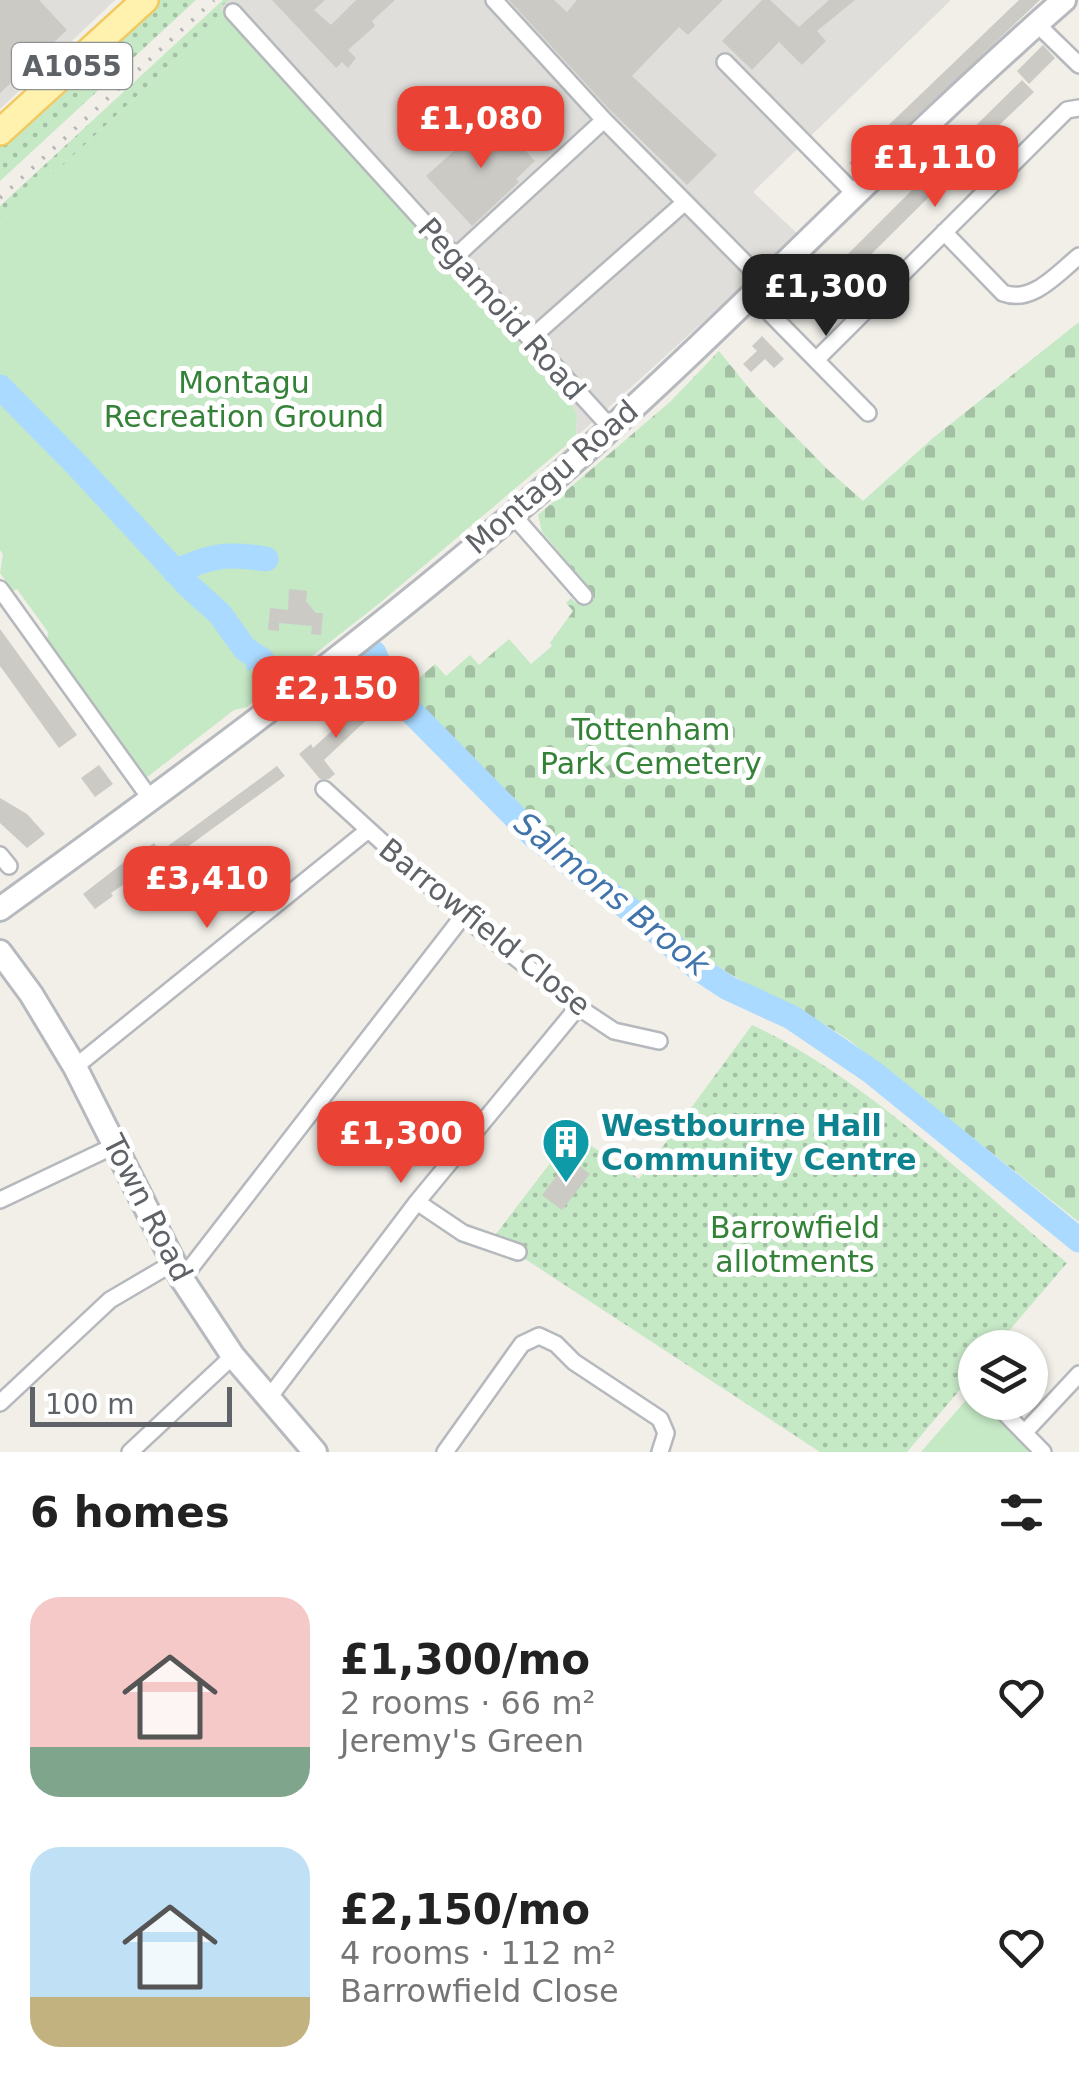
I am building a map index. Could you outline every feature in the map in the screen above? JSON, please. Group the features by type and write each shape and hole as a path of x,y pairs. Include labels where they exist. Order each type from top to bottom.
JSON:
{"main road":[{"name":"A1055","path":"0,132 144,0"},
{"name":"Montagu Road","path":"0,909 152,801 367,634 512,514 760,290 1064,0"},
{"name":"Town Road","path":"0,952 31,994 75,1067 178,1271 233,1356 310,1450"}],"street":[{"path":"494,0 684,202 816,360 868,413"},
{"name":"Pegamoid Road","path":"233,12 611,428"},
{"path":"1037,24 1079,64"},
{"path":"724,62 857,196"},
{"path":"816,360 1067,110 1079,108"},
{"path":"455,257 604,120"},
{"path":"530,339 684,202"},
{"path":"944,232 1002,292 1012,296 1030,294 1079,256"},
{"path":"512,514 584,596"},
{"path":"0,589 152,801"},
{"name":"Barrowfield Close","path":"324,789 463,916 578,1007 614,1030 659,1041"},
{"path":"75,1067 368,831"},
{"path":"0,1403 110,1300 178,1271 463,916"},
{"path":"268,1399 417,1202 578,1007"},
{"path":"0,1200 116,1145"},
{"path":"417,1202 463,1233 518,1252"},
{"path":"444,1452 522,1344 540,1336 664,1425 666,1442 660,1452"},
{"path":"130,1452 233,1356"},
{"path":"1024,1433 1079,1374"},
{"path":"1011,1420 1043,1452"}],"shaded area":[{"path":"0,0 115,0 0,109"},
{"path":"229,0 951,0 753,192 799,235 576,437 577,416 570,399 220,8"}],"green space":[{"path":"157,0 196,0 0,181 0,144"},
{"path":"223,0 229,0 220,8 225,14 0,224 0,206"},
{"name":"Montagu Recreation Ground","path":"225,14 570,399 577,416 576,437 381,602 247,707 234,710 146,778 47,640 48,632 17,589 13,591 0,573 0,224"},
{"name":"Tottenham Park Cemetery","path":"1079,322 1079,1222 849,1040 687,945 680,951 647,919 537,834 400,695 435,664 446,676 470,655 479,665 509,639 531,664 552,646 550,643 573,611 566,603 571,598 576,603 591,590 542,532 538,515 671,401 719,351 753,393 863,501 933,438"},
{"name":"Barrowfield allotments","path":"752,1025 794,1047 876,1103 1067,1263 1010,1330 958,1330 958,1392 907,1452 820,1452 493,1238 573,1133 639,1179"},
{"path":"958,1409 958,1420 1002,1420 1033,1452 921,1452"}],"building":[{"path":"0,0 39,0 67,30 0,93"},
{"path":"272,0 325,0 314,10 331,25 356,0 395,0 372,21 375,26 348,50 356,58 348,68 342,62 336,68"},
{"path":"509,0 554,0 567,12 577,0 723,0 688,35 679,27 632,76 717,155 687,185 609,109"},
{"path":"762,0 770,0 799,27 829,0 855,0 817,31 826,41 802,65 779,42 752,70 722,41"},
{"path":"1019,0 1040,0 858,172 849,163"},
{"path":"1043,45 1055,58 1029,84 1017,71"},
{"path":"1022,80 1034,92 940,181 942,184 811,314 800,302 918,184 907,172 936,146 945,156"},
{"path":"493,116 535,161 516,179 519,182 472,226 426,176"},
{"path":"762,336 784,359 774,368 765,359 751,372 743,364 757,351 752,346"},
{"path":"289,589 307,591 306,601 316,613 323,613 321,635 311,634 312,626 279,623 279,631 268,630 270,608 288,610"},
{"path":"0,629 77,735 59,748 0,666"},
{"path":"367,699 377,710 324,760 335,774 320,779 299,754 311,744 313,748"},
{"path":"99,765 113,784 95,797 81,778"},
{"path":"277,766 285,776 175,856 168,846"},
{"path":"0,798 27,814 45,834 27,848 0,823"},
{"path":"154,843 164,857 111,893 113,896 95,909 83,894"},
{"name":"Westbourne Hall Community Centre","path":"570,1158 590,1174 562,1210 542,1195"}],"waterway":[{"name":"Salmons Brook","path":"0,387 220,614 245,649 262,660"},
{"name":"Salmons Brook","path":"175,572 219,557 266,559"},
{"path":"245,649 249,669"},
{"name":"Salmons Brook","path":"374,653 389,689 533,835 646,922 696,967 728,988 791,1017 872,1072 1079,1240"}],"railway":[{"path":"0,198 214,0"}],"place":[{"name":"Westbourne Hall Community Centre","path":"566,1184"}]}
